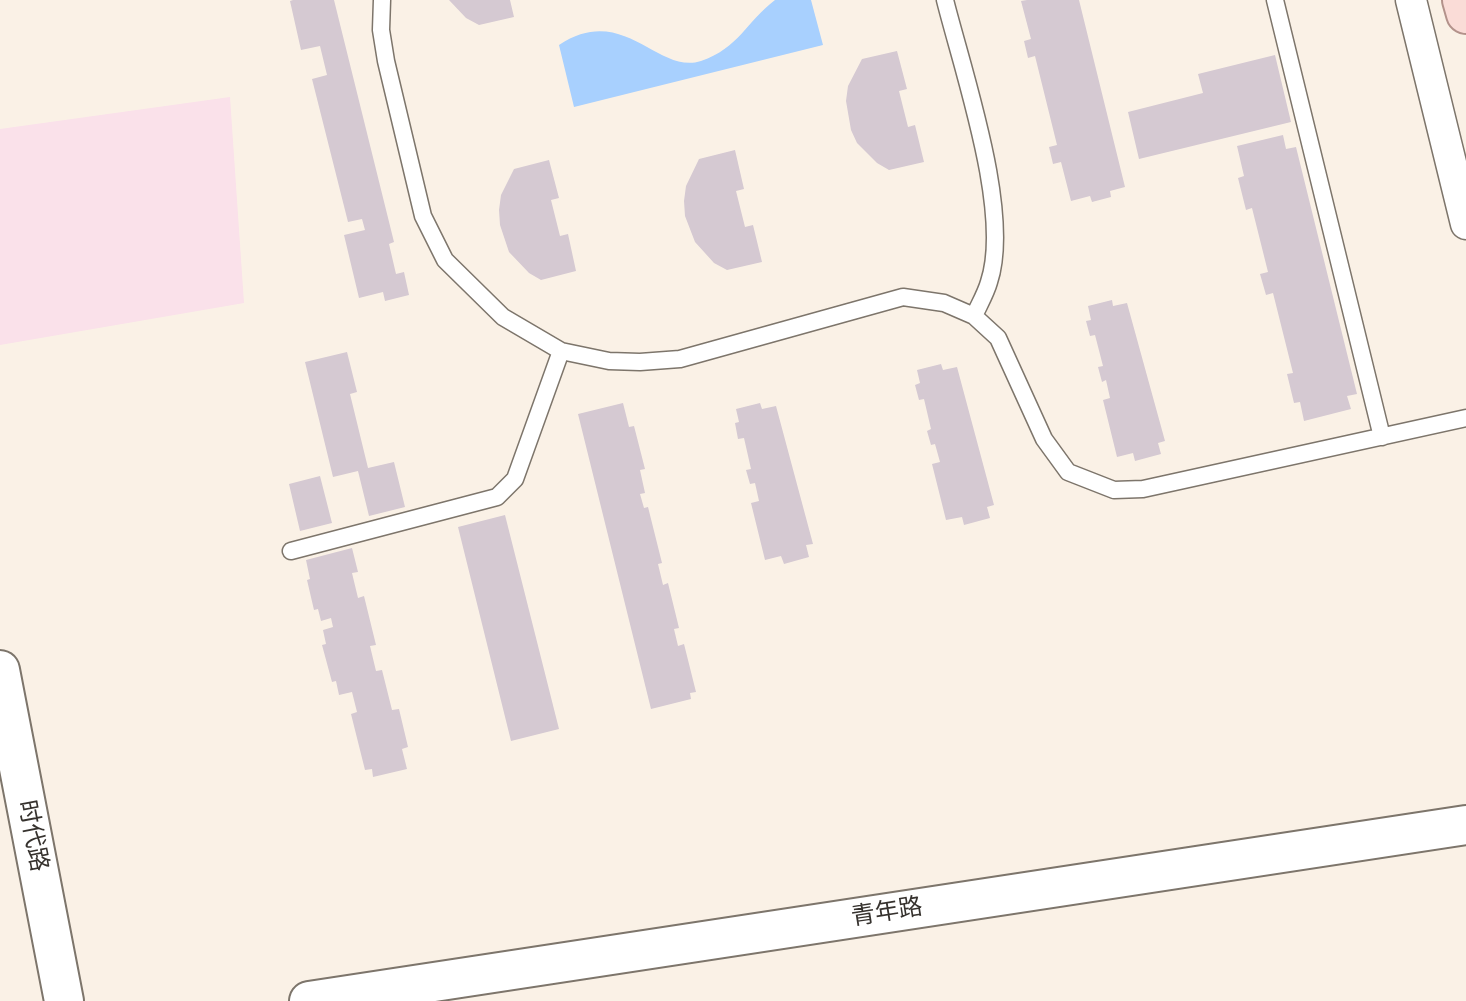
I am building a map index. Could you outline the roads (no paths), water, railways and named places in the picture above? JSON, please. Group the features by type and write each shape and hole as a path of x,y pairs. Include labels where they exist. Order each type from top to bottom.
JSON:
{"main road":[{"path":"1462,0 1466,15"}],"street":[{"path":"1411,0 1466,225"},
{"name":"时代路","path":"0,670 64,1001"},
{"name":"青年路","path":"309,1001 375,996 1466,825"}],"lane":[{"path":"383,0 381,30 386,61 418,201 432,239 445,260 503,317 561,351 609,361 680,359 903,297 920,297 944,303 974,316 998,338 1044,439 1058,460 1069,472 1114,490 1143,489 1466,418"},
{"path":"945,0 989,174 994,211 995,248 990,281 974,316"},
{"path":"1275,0 1382,437"},
{"path":"291,551 497,498 515,479 561,351"}],"water":[{"path":"775,0 811,0 823,45 574,107 559,45 582,34 602,31 621,35 685,63 701,61 725,49"}]}
